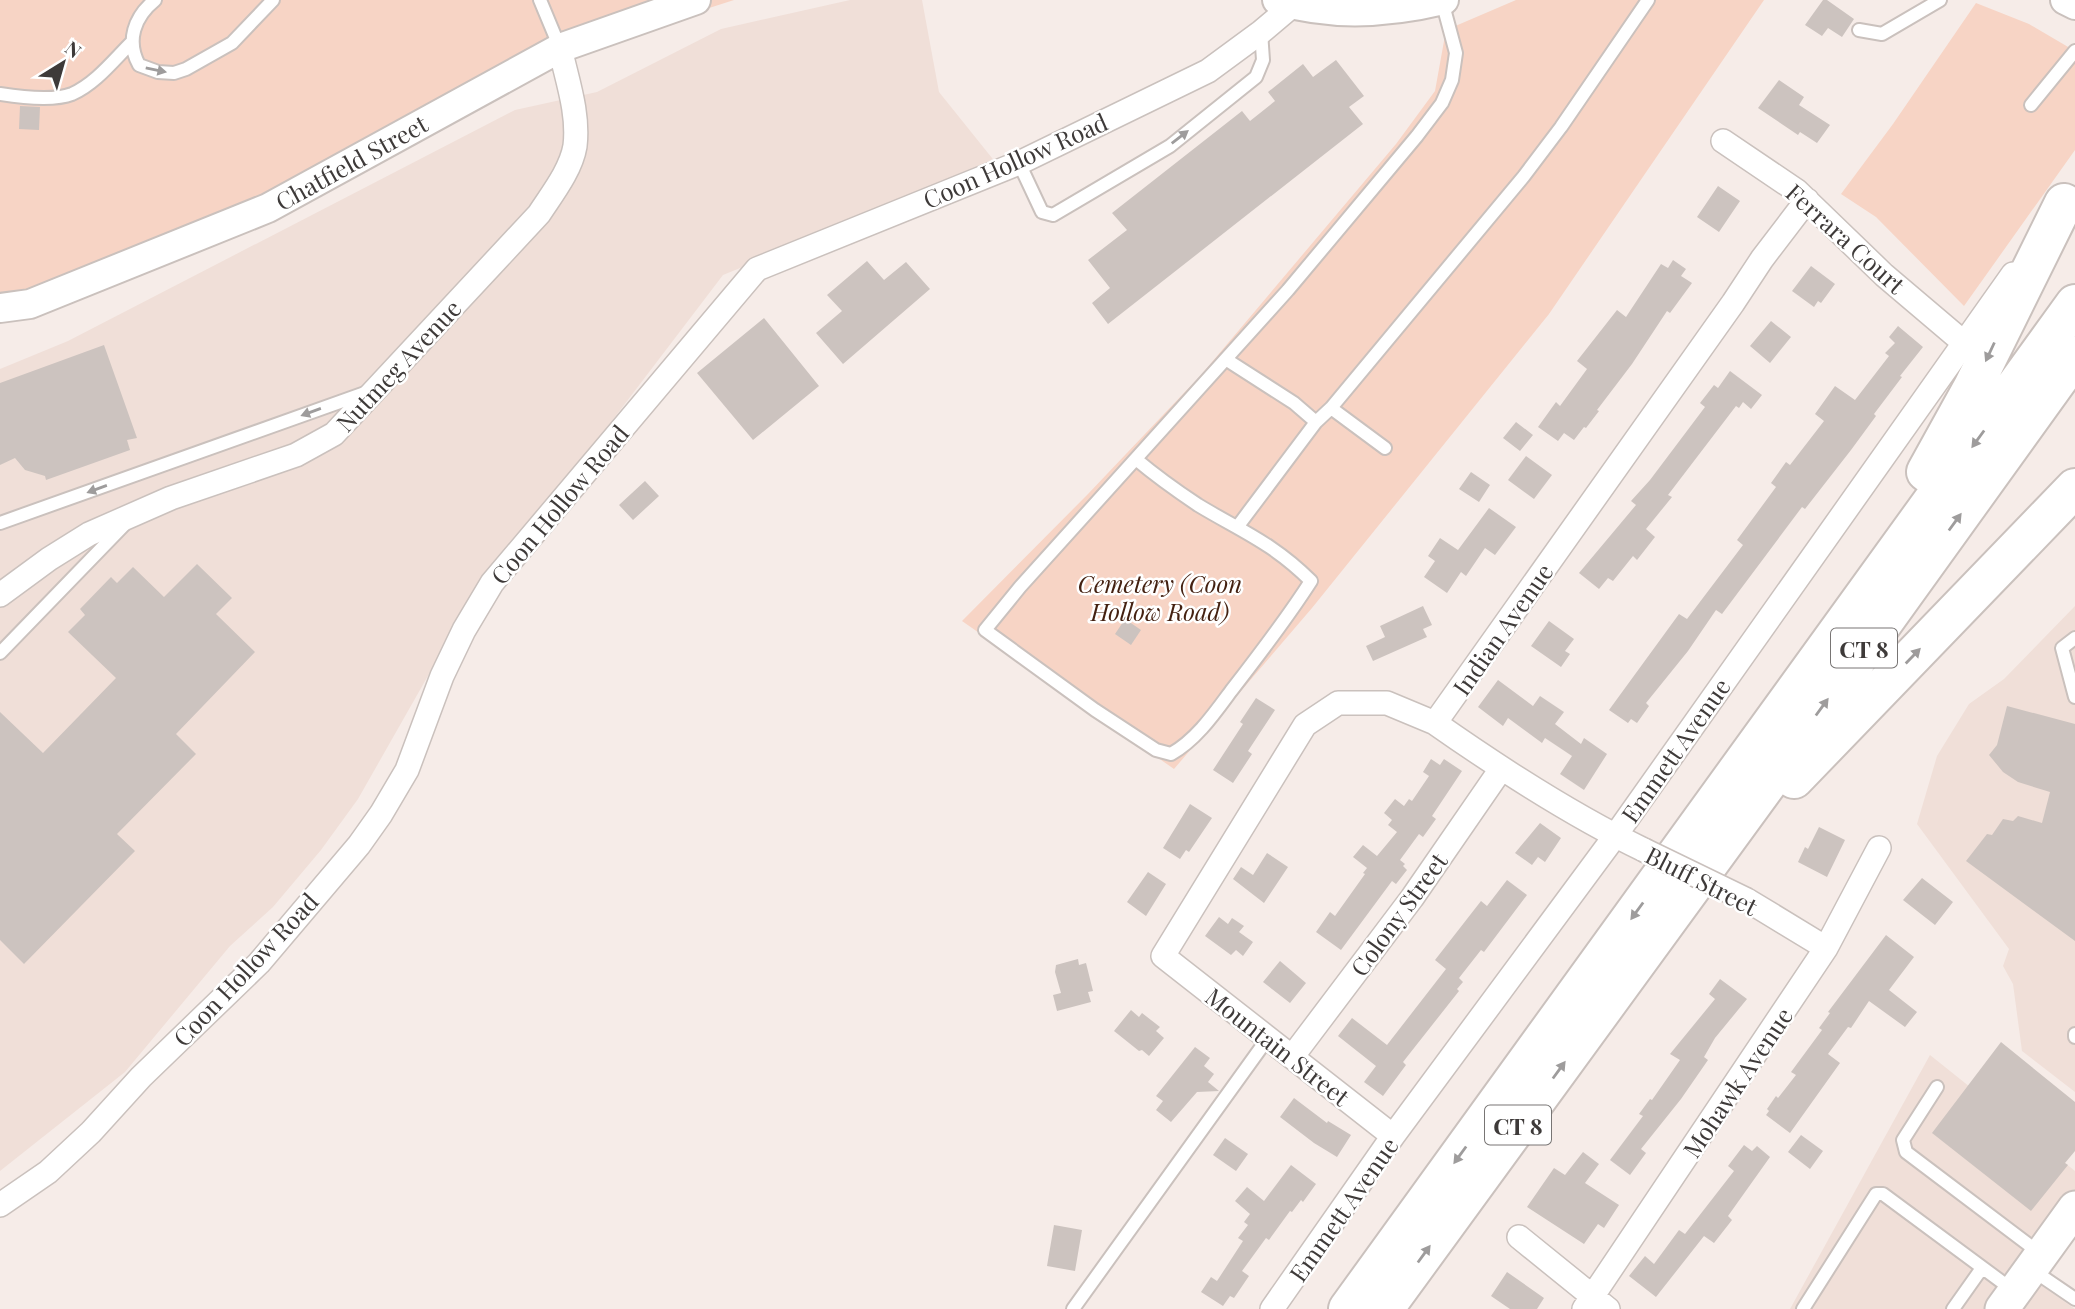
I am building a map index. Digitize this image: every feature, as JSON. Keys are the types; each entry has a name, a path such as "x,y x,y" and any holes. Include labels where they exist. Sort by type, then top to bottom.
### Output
{"highway":[{"path":"1721,796 1803,648 1903,510 1951,430 2069,196"},
{"name":"CT 8","path":"1348,1309 2075,304"},
{"name":"CT 8","path":"1384,1309 2075,356"},
{"path":"1653,941 1734,854 1795,778 2075,488"}],"main road":[{"path":"2022,1281 2075,1208"}],"street":[{"name":"Chatfield Street","path":"0,308 30,304 268,208 560,48 696,0"},
{"path":"1285,3 1344,11 1379,10 1443,0"},
{"path":"2065,0 2075,5"},
{"name":"Coon Hollow Road","path":"0,1205 48,1172 91,1132 141,1077 259,962 359,845 407,770 442,676 464,630 492,583 757,269 1019,163 1208,71 1261,32 1285,3"},
{"name":"Nutmeg Avenue","path":"0,595 89,534 171,498 296,455 334,434 539,214 559,184 575,148 576,116 560,48"},
{"name":"Ferrara Court","path":"1723,141 1780,178 1807,200 1884,275 1964,342"},
{"name":"Emmett Avenue","path":"1272,1309 1393,1136 1615,836 2069,196"},
{"name":"Indian Avenue","path":"1435,723 1769,249 1807,200"},
{"name":"Mountain Street","path":"1393,1136 1163,956 1305,725 1338,703 1387,703 1435,723"},
{"name":"Bluff Street","path":"1435,723 1501,769 1615,836 1747,900 1826,948"},
{"name":"Colony Street","path":"1292,1056 1412,898 1501,769"},
{"name":"Mohawk Avenue","path":"1595,1305 1826,948 1879,848"},
{"path":"1519,1237 1595,1305"}],"lane":[{"path":"0,94 27,97 70,95 89,83 131,43 136,22 155,0"},
{"path":"131,43 139,65 158,72 174,73 215,55 232,43 273,0"},
{"path":"540,0 560,48"},
{"path":"1137,460 1201,506 1269,545 1311,581 1284,623 1208,721 1183,747 1171,754 1156,750 1095,710 985,630 1020,587 1227,360 1400,157 1442,103 1452,80 1456,53 1443,0"},
{"path":"1238,526 1315,422 1331,408 1524,176 1562,127 1648,0"},
{"path":"1859,30 1882,34 1940,0"},
{"path":"1019,163 1042,212 1053,215 1170,146 1256,77 1263,60 1261,32"},
{"path":"2031,105 2075,51"},
{"path":"1227,360 1294,403 1315,422"},
{"path":"0,523 376,389"},
{"path":"1331,408 1385,448"},
{"path":"0,653 134,514"},
{"path":"2075,638 2062,648 2075,697"},
{"path":"1073,1309 1268,1038"},
{"path":"1937,1087 1903,1140 1906,1152 2022,1281"},
{"path":"1803,1309 1876,1194 1883,1194 1982,1268 2075,1299"},
{"path":"1953,1309 1982,1268"}],"shaded area":[{"path":"850,0 922,0 939,92 996,163 723,275 458,623 358,799 321,850 273,907 230,946 125,1072 0,1171 0,369 68,341 515,110 597,92 721,29"},
{"path":"2075,606 2075,1092 2022,1051 2013,984 2003,966 2009,949 1917,824 1937,756 1969,704 2004,679"},
{"path":"1930,1055 2075,1171 2075,1208 2027,1275 2075,1309 1790,1309"}],"green space":[{"path":"0,0 734,0 591,46 518,88 412,139 25,294 0,295"},
{"name":"Cemetery (Coon Hollow Road)","path":"1516,0 1764,0 1549,314 1312,608 1174,769 962,621 1201,375 1396,144 1435,91 1446,30"},
{"path":"1976,3 2029,24 2075,51 2075,150 1964,306 1876,217 1841,194"}],"building":[{"path":"1823,0 1854,19 1842,37 1828,28 1822,36 1805,25"},
{"path":"1336,60 1364,96 1349,107 1363,124 1108,324 1092,303 1110,288 1088,260 1127,230 1112,213 1242,111 1250,121 1275,101 1268,92 1303,64 1313,77"},
{"path":"1779,80 1804,97 1799,105 1830,125 1817,143 1800,132 1798,135 1758,108"},
{"path":"20,106 40,107 39,130 19,129"},
{"path":"1718,186 1740,201 1719,232 1697,217"},
{"path":"1673,260 1686,269 1681,276 1692,283 1670,313 1667,311 1586,428 1584,427 1574,440 1564,433 1558,441 1538,427 1556,402 1560,406 1587,369 1577,361 1617,310 1626,317 1661,264 1668,268"},
{"path":"867,261 884,280 906,262 930,289 843,364 816,333 842,311 827,295"},
{"path":"1811,266 1835,284 1821,303 1818,301 1814,307 1792,291"},
{"path":"764,318 819,386 753,440 697,373"},
{"path":"1771,321 1791,337 1770,363 1750,346"},
{"path":"1898,326 1923,347 1900,376 1902,377 1851,450 1805,509 1802,507 1722,614 1716,610 1688,651 1646,703 1649,706 1637,723 1631,719 1628,723 1609,710 1679,614 1687,619 1743,545 1737,540 1776,487 1771,483 1786,462 1790,465 1824,421 1815,414 1835,386 1855,400 1889,356 1885,353 1895,343 1889,337"},
{"path":"104,345 137,438 127,440 130,450 46,480 45,476 25,470 15,458 0,465 0,383"},
{"path":"1730,371 1762,395 1751,409 1743,402 1739,408 1736,406 1668,495 1672,497 1646,529 1655,537 1637,560 1633,556 1613,581 1608,578 1599,589 1579,573 1636,505 1631,501 1705,407 1700,403 1714,385 1718,388"},
{"path":"1516,422 1533,435 1520,451 1503,438"},
{"path":"1526,456 1552,475 1534,499 1508,480"},
{"path":"1471,472 1490,485 1479,502 1459,489"},
{"path":"645,481 659,496 633,520 619,505"},
{"path":"1489,508 1516,527 1495,555 1485,548 1466,576 1461,572 1447,593 1424,577 1435,561 1428,556 1440,538 1458,550"},
{"path":"197,564 232,598 216,614 255,652 176,734 196,754 117,834 135,851 24,964 0,940 0,712 43,753 116,678 68,632 85,615 80,609 111,577 117,583 133,567 164,597"},
{"path":"1423,606 1432,625 1423,629 1427,637 1373,661 1366,646 1385,637 1380,626"},
{"path":"1125,619 1141,630 1131,645 1115,634"},
{"path":"1549,621 1574,639 1565,651 1570,654 1561,667 1531,646"},
{"path":"1498,680 1533,706 1540,696 1564,712 1555,724 1581,744 1584,738 1607,754 1584,790 1560,774 1572,756 1545,738 1542,743 1508,718 1503,726 1478,707"},
{"path":"1256,698 1275,710 1248,751 1252,754 1233,783 1213,770 1243,724 1240,722"},
{"path":"2007,706 2075,724 2075,941 1966,861 1987,834 1992,835 2003,819 2013,821 2018,816 2042,823 2050,792 2018,782 2003,772 1989,755 1997,745"},
{"path":"1431,759 1440,765 1444,759 1462,771 1432,816 1436,819 1423,837 1419,834 1400,860 1407,870 1396,884 1392,881 1341,950 1316,932 1330,912 1335,916 1365,874 1363,873 1367,868 1353,857 1363,845 1377,856 1397,832 1388,825 1392,820 1384,813 1395,799 1404,806 1409,799 1412,801 1429,776 1423,772"},
{"path":"1190,804 1212,818 1189,852 1186,850 1180,859 1163,848"},
{"path":"1540,823 1561,838 1545,862 1538,857 1532,865 1515,853"},
{"path":"1819,827 1845,840 1827,877 1798,862"},
{"path":"1267,853 1288,867 1264,903 1233,879 1241,867 1253,875"},
{"path":"1148,872 1166,884 1146,916 1127,902"},
{"path":"1922,878 1953,902 1935,925 1903,900"},
{"path":"1507,880 1527,895 1484,952 1481,950 1459,978 1463,982 1457,989 1459,991 1403,1062 1406,1065 1383,1096 1364,1082 1376,1066 1338,1036 1352,1018 1387,1045 1446,969 1435,960 1481,901 1487,906"},
{"path":"1219,917 1228,924 1232,918 1244,926 1239,932 1253,942 1243,956 1236,950 1231,955 1205,936"},
{"path":"1886,935 1914,957 1889,990 1917,1012 1905,1027 1869,1001 1851,1028 1848,1027 1828,1054 1840,1063 1790,1133 1766,1115 1769,1111 1767,1109 1796,1075 1791,1072 1822,1030 1819,1028 1830,1013 1828,1012"},
{"path":"1078,959 1079,965 1086,963 1093,991 1088,992 1091,1002 1057,1011 1053,995 1061,993 1055,972 1056,965"},
{"path":"1280,961 1306,983 1290,1003 1263,982"},
{"path":"1720,979 1747,999 1715,1038 1704,1057 1708,1060 1681,1099 1641,1149 1646,1153 1630,1175 1610,1160 1643,1116 1639,1114 1680,1060 1670,1054 1715,999 1709,994"},
{"path":"1131,1010 1139,1017 1142,1013 1160,1027 1156,1031 1164,1038 1149,1056 1114,1031"},
{"path":"2001,1042 2075,1102 2075,1151 2065,1163 2068,1165 2031,1211 1932,1133"},
{"path":"1195,1047 1210,1058 1204,1066 1214,1074 1208,1082 1219,1091 1197,1092 1171,1122 1156,1110 1163,1101 1156,1096"},
{"path":"1294,1098 1327,1123 1328,1121 1351,1135 1337,1157 1280,1117"},
{"path":"1801,1135 1823,1151 1810,1169 1788,1152"},
{"path":"1225,1138 1248,1154 1236,1171 1213,1155"},
{"path":"1744,1145 1752,1151 1757,1146 1770,1157 1728,1216 1732,1220 1714,1243 1704,1236 1656,1297 1629,1276 1645,1256 1654,1264 1679,1230 1685,1234 1734,1171 1728,1166"},
{"path":"1583,1152 1599,1164 1585,1183 1619,1205 1604,1228 1598,1224 1584,1244 1527,1207 1554,1168 1565,1175"},
{"path":"1291,1165 1316,1184 1303,1202 1301,1200 1292,1212 1290,1211 1269,1240 1266,1238 1242,1271 1249,1276 1234,1298 1230,1296 1223,1306 1201,1292 1211,1277 1217,1281 1243,1241 1238,1238 1248,1225 1244,1222 1250,1214 1235,1201 1247,1187 1264,1201"},
{"path":"1054,1225 1082,1230 1075,1271 1047,1266"},
{"path":"1507,1272 1544,1298 1537,1309 1510,1309 1491,1296"}]}
